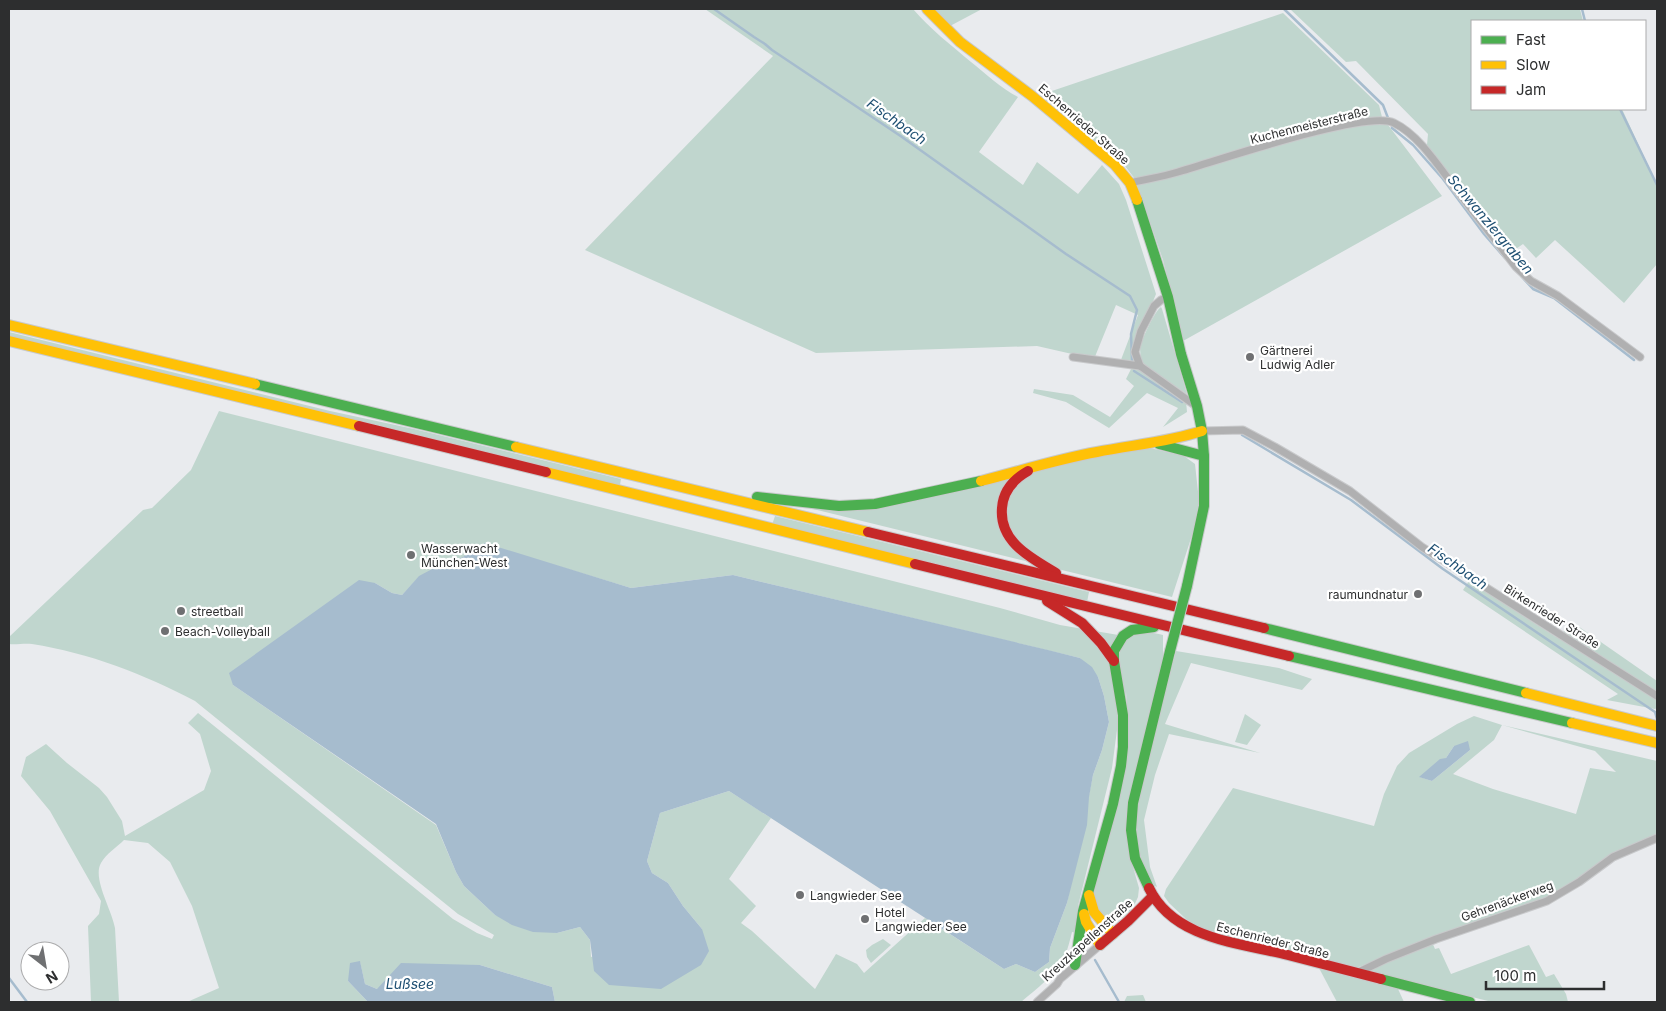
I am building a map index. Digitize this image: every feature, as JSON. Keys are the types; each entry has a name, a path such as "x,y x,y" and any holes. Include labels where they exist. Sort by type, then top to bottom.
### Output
{"main road":[{"name":"Eschenrieder Straße","path":"927,9 960,42 1032,96 1093,146 1115,165 1130,183 1168,297 1181,354 1197,406 1204,456 1204,506 1133,803 1131,830 1135,858 1153,896 1172,915 1204,935 1470,1002"},
{"path":"9,325 1067,580 1655,726"},
{"path":"9,342 457,450 1167,627 1657,743"},
{"path":"690,489 709,487 766,499 839,506 876,504 936,492 1093,453 1184,437 1202,431"},
{"path":"1154,443 1204,456"},
{"path":"1034,467 1013,481 1004,494 1000,511 1002,526 1010,540 1019,549 1067,580"},
{"path":"1036,594 1082,622 1114,661"},
{"path":"1075,965 1084,911 1114,804 1121,766 1123,715 1114,651 1123,636 1132,630 1167,627"},
{"path":"1089,893 1090,906 1094,914 1113,934"},
{"name":"Kreuzkapellenstraße","path":"1100,944 1153,896"},
{"path":"1084,911 1086,922 1100,944"}],"street":[{"name":"Kuchenmeisterstraße","path":"1130,183 1176,173 1293,138 1362,122 1378,120 1393,122 1405,129 1426,150 1516,267 1531,281 1558,296 1640,357"},
{"path":"1140,366 1135,352 1141,331 1154,306 1168,297"},
{"path":"1073,357 1140,366 1197,406"},
{"name":"Birkenrieder Straße","path":"1202,431 1244,430 1275,447 1350,491 1422,547 1657,696"},
{"name":"Gehrenäckerweg","path":"1359,974 1361,971 1386,959 1436,938 1547,901 1579,882 1613,857 1657,838"},
{"name":"Kreuzkapellenstraße","path":"1037,1002 1100,944"}],"green space":[{"path":"705,9 913,9 948,43 994,81 1018,97 979,152 1023,185 1037,162 1078,194 1102,165 1119,184 1126,200 1156,294 1134,352 1139,369 1186,401 1187,412 1163,427 1178,408 1147,393 1109,428 1066,402 1033,393 1034,389 1073,395 1110,417 1134,386 1126,379 1131,369 1119,365 1138,315 1116,305 1094,359 1037,346 816,353 585,250 773,56"},
{"path":"934,9 982,9 950,26"},
{"path":"1290,9 1580,9 1583,20 1471,20 1471,110 1622,110 1657,185 1657,264 1624,303 1555,240 1536,258 1523,244 1510,253 1427,145 1428,134 1356,61 1346,62"},
{"path":"1283,13 1379,105 1382,117 1442,196 1183,341 1163,260 1135,179 1125,166 1040,95"},
{"path":"1161,307 1187,394 1142,364 1141,343 1152,320"},
{"path":"9,332 330,411 414,429 621,479 620,485 9,336"},
{"path":"219,411 1000,608 1060,625 1130,637 1146,633 1163,635 1163,666 1128,806 1126,833 1139,888 1138,897 1132,910 1122,918 1115,920 1104,918 1100,915 1092,895 1128,726 1126,692 1117,730 1112,768 1078,906 1077,933 1072,932 1065,956 1057,969 1021,1002 555,1002 552,987 480,965 377,989 365,984 360,962 348,981 368,1002 187,1002 219,988 192,906 170,862 148,843 124,840 106,857 99,869 101,885 115,928 119,1002 91,1002 88,926 99,914 101,901 50,811 21,776 26,757 46,744 99,788 107,797 122,821 125,836 204,790 211,771 200,734 188,723 198,713 453,919 477,933 492,939 494,935 458,914 195,701 136,673 95,659 32,644 9,644 9,637 143,510 152,508 191,470","holes":["485,544 631,588 733,575 1080,658 1098,677 1109,722 1093,775 1067,903 1050,948 1049,962 1035,972 1016,964 1004,969 925,918 864,973 857,964 836,954 815,989 741,923 756,906 729,879 771,818 729,791 660,813 647,861 652,873 668,883 683,906 702,929 591,957 590,940 580,927 557,933 495,915 464,886 436,825 233,685 375,583 392,593 402,595 416,580 436,567 458,560"]},
{"path":"1150,448 1184,456 1195,464 1199,501 1195,526 1172,597 809,508 865,508 1127,449"},
{"path":"775,516 1089,592 1087,602 772,525"},
{"path":"1469,581 1556,637 1575,624 1657,681 1657,708 1607,700 1618,694 1463,590"},
{"path":"1176,651 1279,668 1312,679 1302,690 1191,663 1165,724 1260,753 1169,734 1155,775 1144,820 1150,867 1157,887 1151,884 1137,851 1134,827 1136,804"},
{"path":"1245,714 1261,725 1247,745 1235,742"},
{"path":"1474,716 1502,725 1657,761 1657,836 1546,898 1356,968 1284,949 1218,935 1199,928 1186,919 1164,896 1166,889 1233,788 1374,826 1384,794 1397,766 1409,753","holes":["1502,725 1595,751 1616,772 1590,768 1576,814 1493,789 1453,774 1494,740","1454,746 1470,750 1432,781 1420,777 1446,758"]},
{"path":"883,939 891,945 871,963 867,957 866,950"},
{"path":"1432,942 1435,949 1439,948 1451,974 1529,945 1546,977 1554,974 1566,994 1568,1002 1492,1002 1368,971"},
{"path":"1319,968 1398,989 1404,1002 1337,1002"},
{"path":"1143,995 1146,1002 1124,1002 1127,996"}],"water":[{"name":"Langwieder See","path":"485,543 631,588 733,575 1080,658 1092,667 1098,677 1109,722 1093,775 1087,825 1067,903 1050,948 1049,962 1035,972 1016,964 1004,969 729,791 660,813 647,861 652,873 668,883 683,906 702,929 709,951 701,965 661,989 609,985 594,971 590,940 580,927 557,933 533,932 512,925 495,915 464,886 456,872 436,824 233,685 229,673 359,580 375,583 392,593 402,595 419,576 436,567 458,560"},
{"path":"1468,741 1470,750 1432,781 1419,777 1440,759 1446,758 1454,746"},
{"name":"Lußsee","path":"360,961 365,984 377,989 401,963 480,965 552,987 555,1002 368,1002 348,981 350,963"}],"waterway":[{"name":"Fischbach","path":"714,9 902,137 1066,254 1130,296 1137,310 1131,334 1132,360"},
{"name":"Schwanzlergraben","path":"1284,9 1383,105 1388,118"},
{"path":"1582,9 1585,20"},
{"path":"1620,110 1657,185"},
{"name":"Schwanzlergraben","path":"1392,125 1392,128 1413,145 1443,179 1484,234 1505,258"},
{"name":"Schwanzlergraben","path":"1522,277 1533,289 1554,298 1634,360"},
{"path":"1134,371 1182,402"},
{"name":"Fischbach","path":"1242,435 1351,500 1443,569 1655,712 1657,719"},
{"path":"1095,960 1119,1002"},
{"path":"9,978 27,1002"}],"traffic: fast":[{"path":"1137,200 1168,297 1202,431 1204,506 1187,586"},
{"path":"255,384 516,447"},
{"path":"1159,444 1204,456"},
{"path":"757,497 839,506 875,504 981,481"},
{"path":"1170,651 1187,586"},
{"path":"1075,965 1083,911 1113,804 1121,766 1123,715 1114,651 1123,636 1132,630 1154,627"},
{"path":"1264,628 1526,693"},
{"path":"1149,888 1135,858 1131,830 1133,803 1170,651"},
{"path":"1289,656 1572,723"},
{"path":"1381,979 1470,1002"}],"traffic: slow":[{"path":"927,9 960,42 1032,96 1115,165 1130,183 1137,200"},
{"path":"9,325 255,384"},
{"path":"9,341 359,426"},
{"path":"981,481 1068,458 1163,441 1202,431"},
{"path":"516,447 868,532"},
{"path":"546,472 915,564"},
{"path":"1526,693 1657,726"},
{"path":"1572,723 1657,743"},
{"path":"1089,895 1094,912 1113,934"},
{"path":"1084,914 1086,922 1100,945"}],"traffic: jam":[{"path":"359,426 546,472"},
{"path":"1028,471 1018,478 1007,491 1003,502 1002,520 1011,540 1019,548 1056,573"},
{"path":"868,532 1264,628"},
{"path":"915,564 1289,656"},
{"path":"1047,601 1082,623 1101,643 1114,661"},
{"path":"1149,888 1160,905 1174,918 1210,936 1381,979"},
{"path":"1100,945 1153,896"}],"place":[{"name":"Gärtnerei Ludwig Adler","path":"1250,357"},
{"name":"Wasserwacht München-West","path":"411,555"},
{"name":"raumundnatur","path":"1418,594"},
{"name":"streetball","path":"181,611"},
{"name":"Beach-Volleyball","path":"165,631"},
{"name":"Langwieder See","path":"800,895"},
{"name":"Hotel Langwieder See","path":"865,919"}]}
